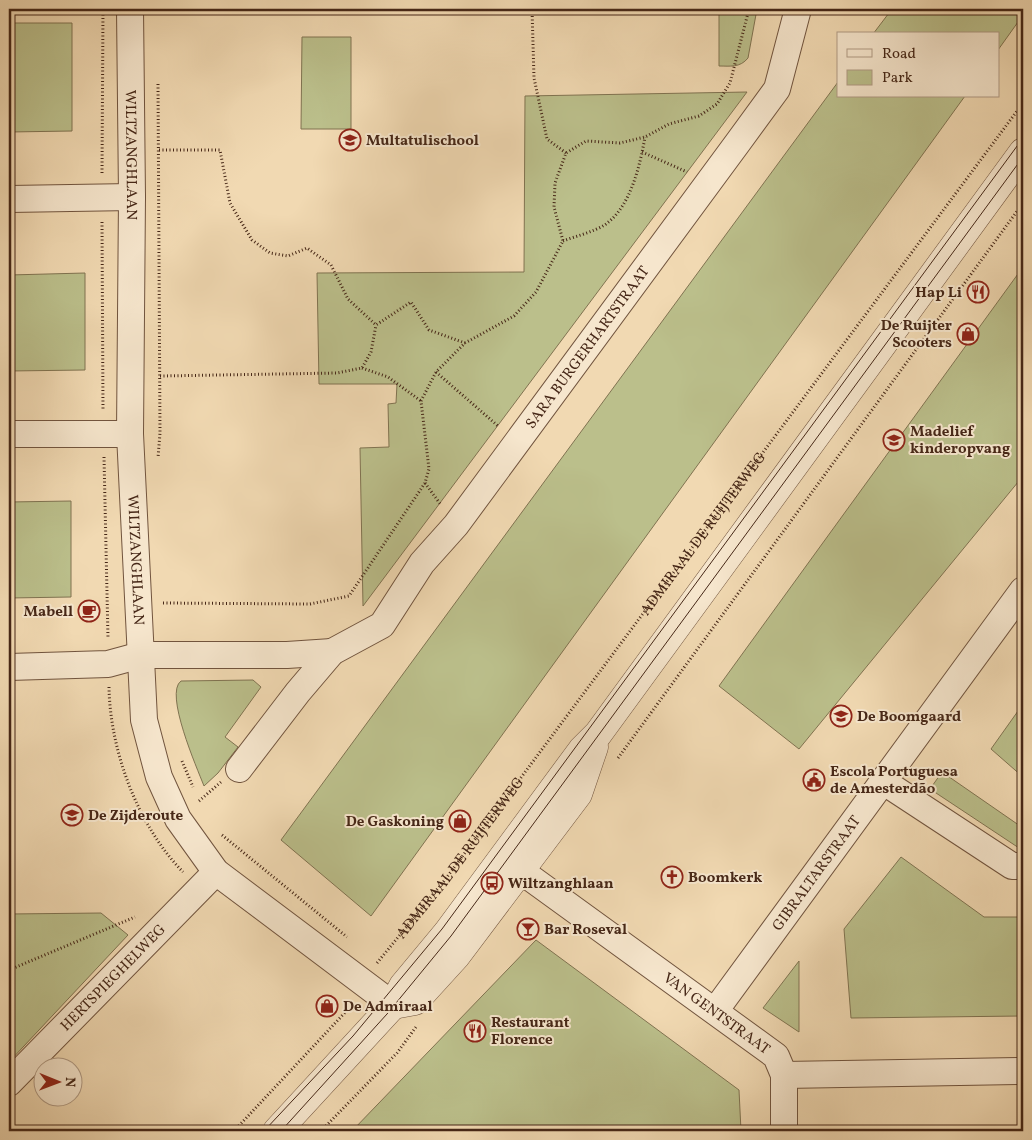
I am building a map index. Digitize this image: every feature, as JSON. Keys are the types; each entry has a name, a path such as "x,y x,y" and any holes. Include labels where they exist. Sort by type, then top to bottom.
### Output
{"street":[{"name":"WILTZANGHLAAN","path":"130,9 132,197 130,434 144,720 159,777 178,818 216,872 393,1005"},
{"name":"SARA BURGERHARTSTRAAT","path":"239,769 298,692 332,652 382,625 422,563 456,525 709,182 777,89 798,9"},
{"path":"277,1131 393,1005 403,986 447,933 582,750 598,734 1021,156"},
{"path":"9,199 132,197"},
{"path":"9,434 130,434"},
{"name":"GIBRALTARSTRAAT","path":"715,1011 1023,590"},
{"name":"SARA BURGERHARTSTRAAT","path":"9,667 108,664 141,656 287,655 332,652"},
{"path":"393,1005 415,1001 456,956 578,794 598,734"},
{"path":"884,782 1012,866 1023,866"},
{"name":"VAN GENTSTRAAT","path":"520,871 776,1056 784,1075"},
{"name":"HERTSPIEGHELWEG","path":"9,1083 216,872"},
{"path":"784,1131 784,1075 1023,1071"}],"path":[{"path":"532,9 534,78 548,139 566,153"},
{"path":"563,241 554,207 555,183 566,153 586,141 620,143 644,137 669,124 699,116 717,104 730,83 749,9"},
{"name":"WILTZANGHLAAN","path":"158,75 160,376 158,460"},
{"name":"ADMIRAAL DE RUIJTERWEG","path":"370,956 378,962 450,873 1023,103"},
{"path":"157,603 310,604 349,596 425,484 429,469 421,401 436,372 465,343 514,316 536,292 563,241 606,224 615,214 632,186 642,152 644,137"},
{"path":"159,150 220,150 230,203 252,240 270,253 288,256 307,248 331,265 348,299 376,325"},
{"path":"642,152 709,182"},
{"path":"615,762 844,452 1023,203"},
{"path":"362,368 371,352 376,325 411,302 430,330 465,343"},
{"path":"160,376 337,373 362,368 388,376 421,401"},
{"path":"436,372 517,443"},
{"path":"181,757 202,806"},
{"path":"215,830 348,938"},
{"path":"9,970 137,917 154,934"},
{"path":"234,1131 357,1000"},
{"path":"321,1131 397,1053 421,1020"}],"green space":[{"path":"719,9 757,9 748,58 738,65 719,66"},
{"path":"892,9 1023,9 1023,15 1000,47 1000,32 875,32"},
{"path":"9,23 72,23 72,131 9,132"},
{"path":"302,37 351,37 351,129 301,129"},
{"path":"837,83 837,98 964,98 371,916 281,840"},
{"path":"747,92 363,606 360,448 389,447 388,404 396,403 397,384 319,384 317,273 524,272 525,96"},
{"path":"1023,267 1023,476 799,749 719,686"},
{"path":"85,273 85,370 9,371 9,275"},
{"path":"71,501 71,597 9,598 9,502"},
{"path":"253,680 261,687 225,737 238,747 218,773 204,786 183,731 176,700 177,688 181,681"},
{"path":"1023,704 1023,777 991,749"},
{"path":"942,772 1023,828 1023,848 1019,848 930,789"},
{"path":"901,857 984,917 1023,917 1023,1016 851,1018 844,929"},
{"path":"101,913 128,935 9,1062 9,914"},
{"path":"536,940 739,1090 741,1131 352,1131"},
{"path":"799,961 799,1032 763,1008"},
{"path":"1023,1126 1023,1131 840,1131 840,1129"}],"tram line":[{"path":"264,1131 353,1036 442,929 1023,138"},
{"path":"281,1131 387,1014 451,936 1023,157"}],"place":[{"name":"Multatulischool","path":"350,140"},
{"name":"Hap Li","path":"978,292"},
{"name":"De Ruijter Scooters","path":"968,334"},
{"name":"Madelief kinderopvang","path":"894,440"},
{"name":"Mabell","path":"89,611"},
{"name":"De Boomgaard","path":"841,716"},
{"name":"Escola Portuguesa de Amesterdão","path":"814,780"},
{"name":"De Zijderoute","path":"72,815"},
{"name":"De Gaskoning","path":"460,821"},
{"name":"Boomkerk","path":"672,877"},
{"name":"Wiltzanghlaan","path":"492,883"},
{"name":"Bar Roseval","path":"528,929"},
{"name":"De Admiraal","path":"327,1006"},
{"name":"Restaurant Florence","path":"475,1031"}]}
